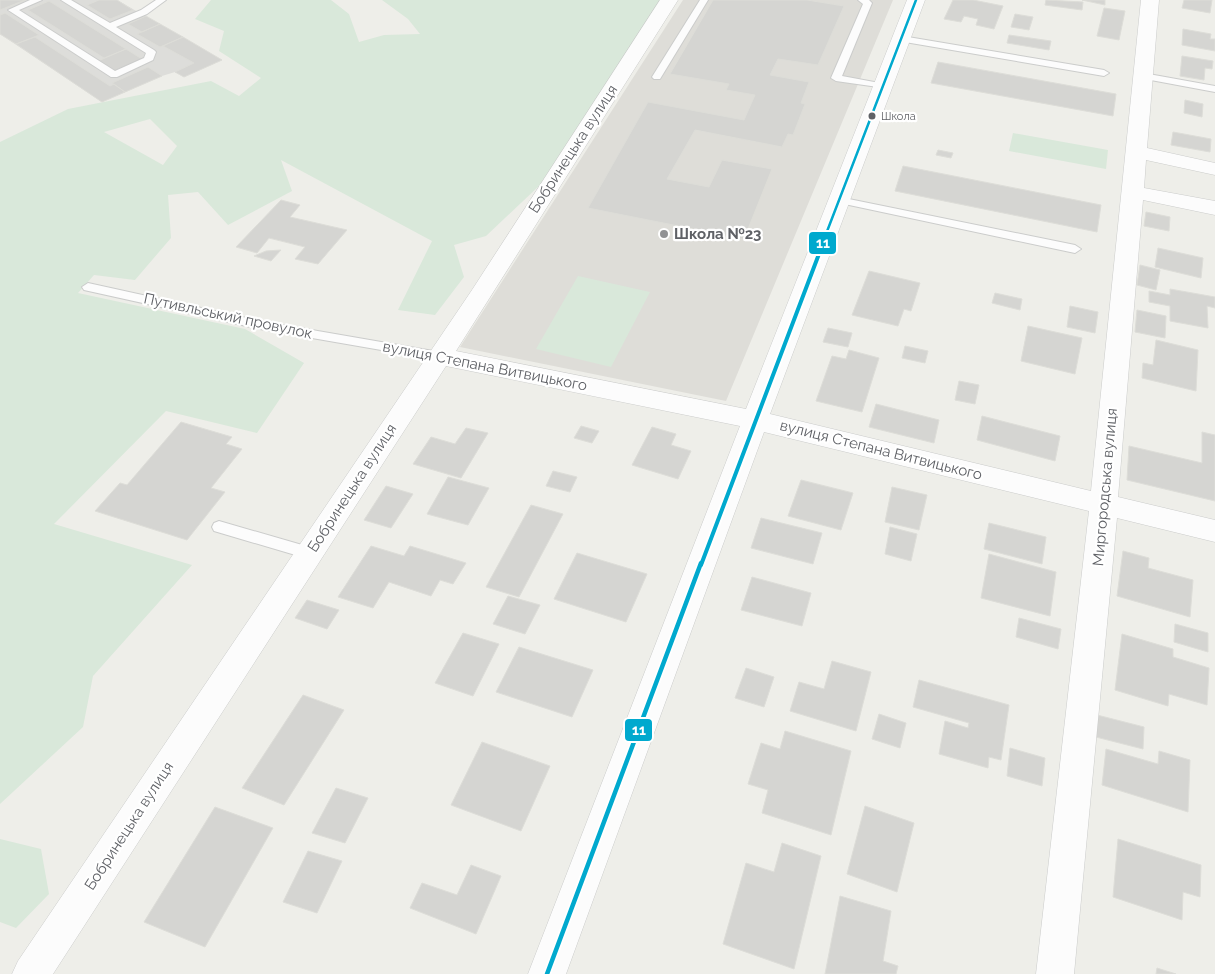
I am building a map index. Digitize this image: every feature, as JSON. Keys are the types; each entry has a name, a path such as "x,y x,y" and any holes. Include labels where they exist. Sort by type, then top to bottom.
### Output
{"street":[{"name":"Бобринецька вулиця","path":"31,974 439,356 669,0"},
{"path":"547,974 755,420 916,0"},
{"name":"Миргородська вулиця","path":"1055,974 1104,504 1150,0"},
{"path":"1136,152 1215,169"},
{"path":"1132,192 1215,208"},
{"name":"вулиця Степана Витвицького","path":"439,356 755,420 1215,531"}],"lane":[{"path":"38,0 12,10 114,75 148,60 151,52 65,0"},
{"path":"109,27 144,12 162,0"},
{"path":"657,77 704,0"},
{"path":"862,0 868,3 836,78 882,86"},
{"path":"902,39 1104,73"},
{"path":"1143,76 1215,89"},
{"path":"839,200 1075,249"},
{"name":"Путивльський провулок","path":"88,287 260,325 368,344"},
{"name":"вулиця Степана Витвицького","path":"368,344 439,356"},
{"path":"219,528 309,553"}],"shaded area":[{"path":"0,0 117,0 222,60 184,77 175,72 162,76 102,102 0,34"},
{"name":"Школа №23","path":"683,0 893,0 726,401 460,347"}],"green space":[{"path":"211,0 331,0 349,14 359,42 384,35 420,34 408,19 382,0 662,0 540,185 486,236 454,245 464,277 435,315 398,310 432,241 281,160 292,191 228,225 198,192 168,195 171,238 135,280 94,275 78,293 245,329 304,363 257,433 166,411 54,524 192,565 93,676 83,727 0,804 0,142 68,109 211,81 239,96 261,78 219,51 224,31 195,19","holes":["150,119 177,146 163,165 104,132"]},
{"path":"1013,133 1108,150 1106,169 1009,151"},
{"path":"578,276 650,292 611,367 536,349"},
{"path":"0,839 41,849 49,894 16,928 0,922"}],"building":[{"path":"0,0 25,0 0,10"},
{"path":"99,0 117,0 133,10 110,19 87,5"},
{"path":"713,0 807,0 844,6 818,65 778,59 770,75 809,82 801,103 805,104 793,135 788,134 782,147 695,130 667,179 709,187 722,160 772,169 744,239 588,208 648,102 744,120 755,95 726,90 729,84 670,74"},
{"path":"953,0 973,0 1003,6 994,29 976,25 978,19 964,16 961,22 944,19"},
{"path":"1046,0 1083,2 1082,10 1045,5"},
{"path":"1082,0 1105,0 1105,5"},
{"path":"1184,0 1212,0 1210,13 1182,8"},
{"path":"49,1 126,49 104,58 28,10"},
{"path":"1104,8 1125,11 1119,40 1097,36"},
{"path":"5,13 39,35 16,44 0,34 0,15"},
{"path":"1015,14 1033,17 1029,30 1011,27"},
{"path":"146,16 160,24 142,32 128,24"},
{"path":"160,24 183,37 160,47 137,34"},
{"path":"1183,29 1211,34 1210,39 1215,39 1215,51 1182,45"},
{"path":"1009,35 1051,41 1049,50 1007,43"},
{"path":"35,37 110,86 114,84 125,92 102,102 16,44"},
{"path":"183,37 222,60 184,77 175,72 194,63 163,46"},
{"path":"126,49 142,59 114,71 98,61"},
{"path":"1182,56 1213,61 1212,69 1205,68 1204,80 1180,76"},
{"path":"938,62 1116,94 1113,116 931,83"},
{"path":"148,67 162,76 125,92 112,83"},
{"path":"1185,100 1203,104 1202,117 1184,113"},
{"path":"1173,132 1211,139 1210,152 1171,145"},
{"path":"938,150 953,153 951,158 936,155"},
{"path":"903,166 1101,205 1097,232 895,191"},
{"path":"281,200 300,205 290,217 347,230 318,264 295,259 305,247 269,238 257,253 236,247"},
{"path":"1146,212 1170,217 1169,231 1144,226"},
{"path":"1158,248 1203,258 1201,278 1155,267"},
{"path":"281,250 271,261 254,256 266,251"},
{"path":"1140,265 1160,270 1156,290 1137,285"},
{"path":"869,271 920,283 911,311 904,309 898,326 852,315"},
{"path":"1170,289 1215,297 1215,308 1207,306 1208,328 1170,321 1170,306 1149,302 1149,291 1170,295"},
{"path":"995,293 1022,299 1020,310 992,303"},
{"path":"1070,306 1098,312 1095,333 1067,327"},
{"path":"1137,310 1166,316 1165,338 1135,332"},
{"path":"1028,326 1082,338 1075,374 1021,361"},
{"path":"828,328 852,333 848,347 823,342"},
{"path":"1156,340 1198,350 1196,391 1142,378 1143,363 1153,365"},
{"path":"905,346 928,351 925,363 902,358"},
{"path":"849,350 879,358 862,412 816,401 832,356 846,359"},
{"path":"959,381 979,385 975,404 955,400"},
{"path":"876,404 939,420 934,443 869,427"},
{"path":"982,416 1060,436 1055,461 977,440"},
{"path":"181,422 232,437 226,444 242,449 211,488 225,492 187,540 95,511 120,483 127,485"},
{"path":"581,426 599,431 592,443 574,438"},
{"path":"652,427 676,434 671,445 691,451 678,479 632,465"},
{"path":"466,428 488,433 461,478 413,464 431,437 455,444"},
{"path":"1202,432 1215,435 1215,501 1127,480 1129,446 1202,463"},
{"path":"553,471 577,477 570,492 546,486"},
{"path":"448,477 489,488 468,525 427,514"},
{"path":"801,480 853,493 841,530 788,516"},
{"path":"386,486 413,494 391,528 364,520"},
{"path":"892,487 927,495 919,530 885,522"},
{"path":"531,505 563,514 519,597 486,587"},
{"path":"761,518 822,533 813,564 751,548"},
{"path":"989,523 1046,537 1042,564 984,549"},
{"path":"890,527 917,534 911,561 885,554"},
{"path":"371,546 404,556 410,546 466,563 453,584 440,580 431,596 389,582 373,608 338,597"},
{"path":"1123,551 1149,558 1148,568 1193,580 1190,617 1117,596"},
{"path":"577,553 647,574 626,622 554,599"},
{"path":"989,554 1056,572 1050,616 981,598"},
{"path":"752,577 811,593 802,626 741,610"},
{"path":"508,596 540,605 525,634 493,624"},
{"path":"307,600 339,610 327,629 295,618"},
{"path":"1019,618 1061,629 1058,649 1016,637"},
{"path":"1175,624 1208,633 1208,652 1174,642"},
{"path":"463,633 499,644 473,696 435,683"},
{"path":"1122,634 1173,649 1173,657 1209,668 1207,705 1169,694 1168,706 1115,690"},
{"path":"519,647 593,670 572,717 496,692"},
{"path":"832,661 871,672 856,731 790,711 799,682 824,689"},
{"path":"746,668 774,677 764,707 735,698"},
{"path":"919,680 1009,705 1001,760 989,757 988,768 939,754 945,721 968,728 969,723 913,707"},
{"path":"303,695 344,710 284,805 242,788"},
{"path":"879,714 906,723 900,748 872,739"},
{"path":"1097,715 1144,727 1143,749 1096,737"},
{"path":"785,731 851,751 831,835 762,813 768,790 748,784 761,743 780,749"},
{"path":"482,742 550,766 521,831 451,805"},
{"path":"1010,748 1045,758 1042,786 1007,776"},
{"path":"1106,749 1158,764 1159,751 1190,760 1188,812 1102,785"},
{"path":"336,788 368,798 345,843 312,833"},
{"path":"865,806 914,823 897,892 847,874"},
{"path":"215,807 273,828 205,947 144,922"},
{"path":"1118,839 1201,865 1200,897 1183,892 1182,920 1113,897"},
{"path":"782,843 821,856 794,969 723,944 746,863 774,872"},
{"path":"308,851 342,861 317,913 283,902"},
{"path":"471,865 501,876 476,934 410,908 422,883 457,895"},
{"path":"840,896 891,911 883,961 898,966 896,974 825,974"},
{"path":"1157,968 1176,974 1156,974"}],"transit line":[{"name":"11","path":"547,974 755,420 916,0"}],"place":[{"name":"Школа","path":"872,116"},
{"name":"Школа №23","path":"664,234"}]}
